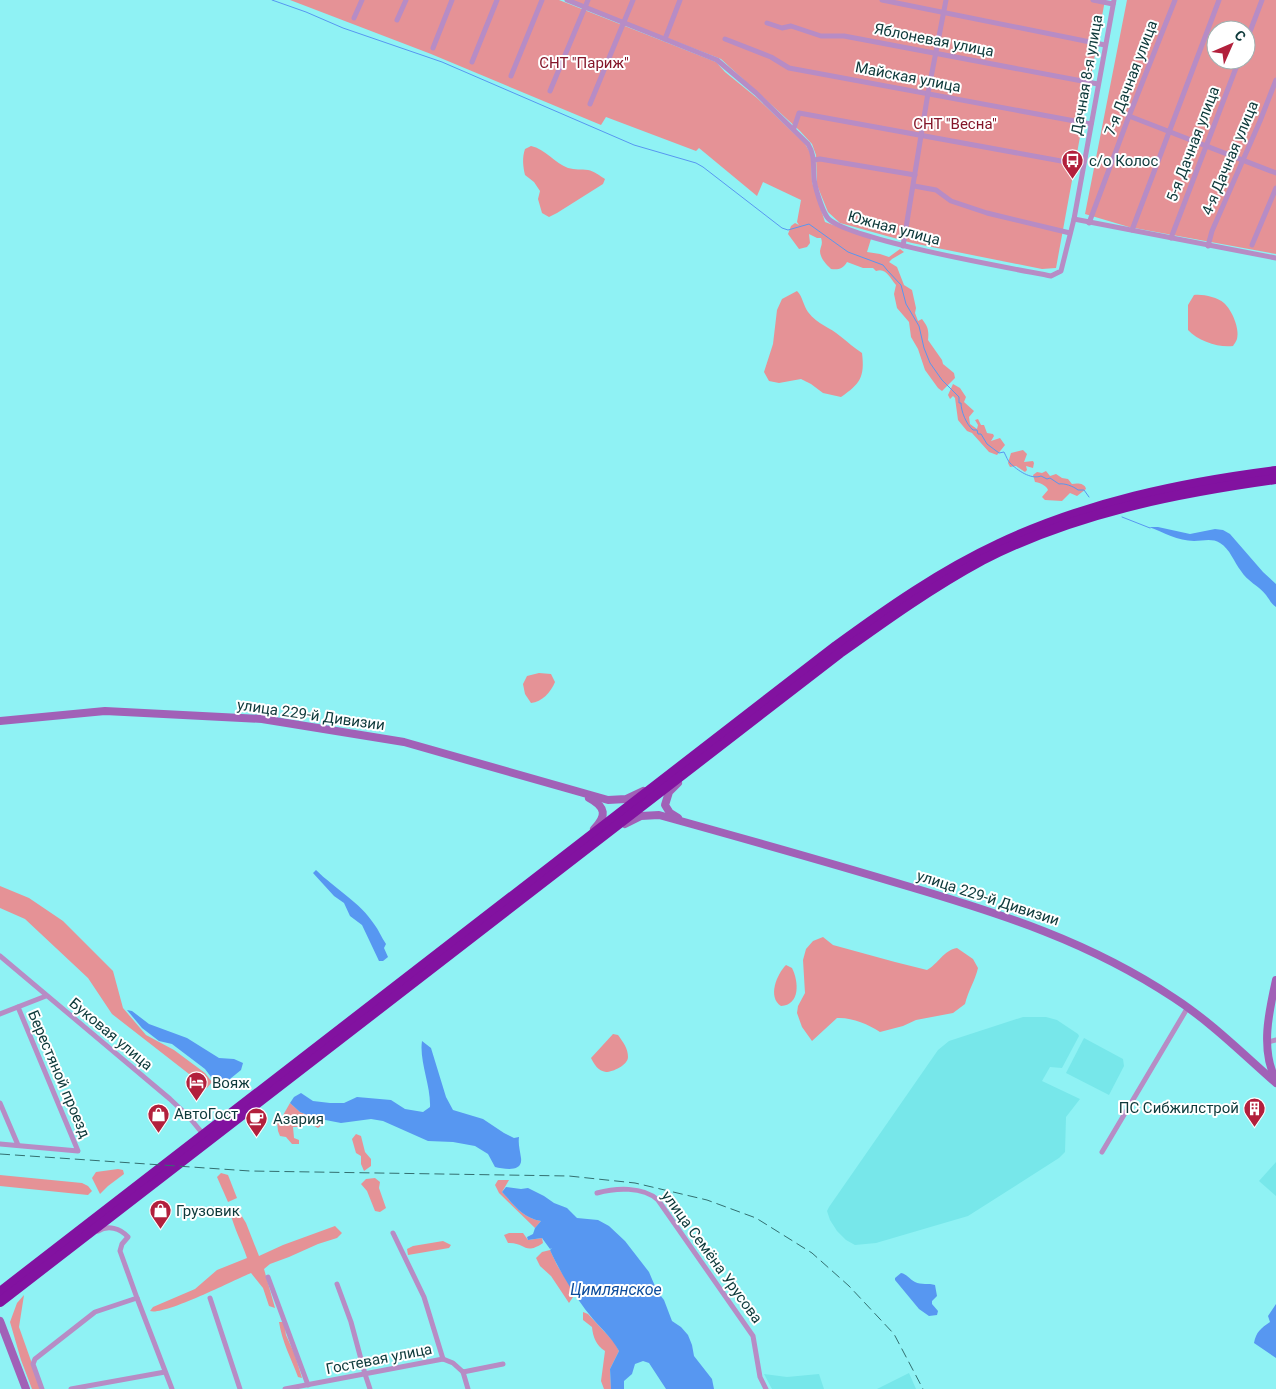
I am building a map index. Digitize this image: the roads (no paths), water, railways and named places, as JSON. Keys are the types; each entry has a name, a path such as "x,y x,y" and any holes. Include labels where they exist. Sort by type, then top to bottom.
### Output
{"highway":[{"path":"0,1292 709,744 884,611 938,576 999,544 1059,519 1125,499 1209,480 1276,471"},
{"path":"0,1302 802,682 923,595 984,560 1022,542 1071,523 1134,504 1202,490 1276,480"}],"street":[{"path":"354,18 362,0"},
{"path":"397,20 406,0"},
{"path":"433,48 452,0"},
{"path":"472,62 498,0"},
{"path":"511,76 542,0"},
{"name":"Южная улица","path":"567,0 717,60 794,128 808,144 814,160 814,179 826,216 834,224 903,246 1051,276 1061,271"},
{"path":"550,91 588,0"},
{"path":"590,104 633,0"},
{"path":"665,39 680,0"},
{"path":"882,0 1105,45"},
{"path":"903,246 928,93 946,0"},
{"path":"1092,0 1113,2"},
{"name":"7-я Дачная улица","path":"1089,222 1175,0"},
{"path":"1132,230 1219,0"},
{"path":"1254,20 1262,0"},
{"name":"Дачная 8-я улица","path":"1061,271 1074,219 1113,2"},
{"name":"Яблоневая улица","path":"767,23 782,28 791,26 822,36 844,36 1098,84"},
{"name":"Майская улица","path":"725,39 771,57 789,68 1091,124"},
{"name":"5-я Дачная улица","path":"1171,238 1235,70"},
{"name":"4-я Дачная улица","path":"1208,246 1212,231 1276,80"},
{"path":"794,128 799,113 1084,165"},
{"path":"1129,116 1276,173"},
{"path":"814,160 820,158 915,175"},
{"path":"914,186 936,190 952,201 987,213 1070,233"},
{"path":"1252,245 1276,188"},
{"path":"1074,219 1276,258"},
{"path":"691,824 674,815 666,808 666,799 673,787 763,717 802,682"},
{"name":"улица 229-й Дивизии","path":"0,721 105,711 262,719 404,742 614,801 631,797 646,789 687,757 709,744"},
{"path":"476,924 505,897 598,824 604,815 602,808 594,800 581,793"},
{"path":"541,884 572,864 621,826 638,817 654,814 691,824"},
{"name":"улица 229-й Дивизии","path":"691,824 993,912 1034,926 1092,950 1188,1007 1276,1081"},
{"name":"Буковая улица","path":"0,956 170,1099 203,1134"},
{"path":"1247,1057 1258,1062 1264,1060 1268,1054 1272,1041 1269,1011 1276,980"},
{"path":"0,1014 46,996"},
{"name":"Берестяной проезд","path":"18,1007 78,1151 18,1145"},
{"path":"1102,1152 1188,1007"},
{"path":"1268,1054 1276,1081"},
{"path":"1247,1057 1261,1066 1270,1066"},
{"path":"0,1103 18,1145 0,1144"},
{"name":"улица Семёна Урусова","path":"596,1193 611,1189 647,1192 658,1200 753,1336 760,1377 766,1389"},
{"path":"113,1228 112,1222 139,1195"},
{"path":"86,1236 106,1228 113,1228 123,1232 128,1237 122,1244 120,1251 172,1389"},
{"path":"393,1233 424,1297 443,1359"},
{"path":"268,1277 308,1384"},
{"path":"337,1284 352,1322 370,1389"},
{"path":"42,1389 33,1364 35,1359 96,1312 137,1298"},
{"path":"210,1298 240,1389"},
{"path":"0,1321 26,1389"},
{"name":"Гостевая улица","path":"285,1389 443,1359 453,1362 463,1372"},
{"path":"468,1389 463,1372 503,1364"},
{"path":"72,1389 166,1372"}],"water":[{"path":"1149,527 1158,527 1190,534 1215,529 1223,530 1230,534 1276,584 1276,607 1244,575 1229,552 1217,541 1182,540"},
{"path":"316,870 369,916 386,944 384,948 388,957 383,961 379,961 362,925 350,916 344,903 334,896 313,873"},
{"path":"127,1010 132,1011 149,1024 187,1038 219,1058 234,1059 243,1063 241,1070 225,1083 214,1081 205,1069 172,1044 159,1041 142,1028"},
{"path":"422,1041 431,1048 446,1097 453,1110 483,1119 514,1138 519,1137 521,1163 519,1166 512,1169 495,1167 488,1154 475,1146 453,1142 428,1141 383,1121 371,1119 341,1123 315,1118 300,1112 290,1103 294,1097 301,1093 313,1101 330,1103 344,1103 357,1097 391,1100 405,1109 423,1112 430,1107 430,1099 422,1057"},
{"name":"Цимлянское","path":"506,1187 528,1188 567,1208 577,1218 598,1220 609,1226 625,1241 649,1272 657,1291 664,1300 672,1321 688,1335 694,1356 712,1379 714,1389 666,1389 649,1363 643,1361 635,1364 632,1374 624,1381 624,1389 611,1389 610,1369 619,1351 573,1292 550,1250 552,1248 550,1249 542,1238 528,1240 527,1237 533,1234 541,1221 529,1217 515,1206 502,1192"},
{"path":"901,1273 917,1283 935,1285 937,1296 932,1301 932,1304 938,1311 937,1315 929,1316 919,1309 895,1280"},
{"path":"1276,1304 1276,1358 1254,1343 1259,1331 1270,1322 1268,1316"}],"waterway":[{"path":"272,0 343,28 442,62 634,145 696,163 782,228 788,230 809,224 848,252 883,265 901,285 906,304 919,326 930,363 942,380 959,397 964,417 970,427 973,430 977,430 978,434 981,434 987,444 999,453 1004,452 1009,462 1020,471 1033,477 1050,478 1059,484 1084,490 1089,497"},
{"path":"1122,517 1150,528"}],"railway":[{"path":"0,1154 250,1171 569,1176 635,1183 707,1200 756,1218 812,1253 849,1286 894,1334 923,1389"}],"place":[{"name":"с/о Колос","path":"1073,180"},
{"name":"Вояж","path":"196,1102"},
{"name":"ПС Сибжилстрой","path":"1255,1127"},
{"name":"АвтоГост","path":"158,1133"},
{"name":"Азария","path":"257,1138"},
{"name":"Грузовик","path":"160,1230"}],"park label":[{"name":"СНТ \"Париж\"","path":"584,63"},
{"name":"СНТ \"Весна\"","path":"955,124"}]}
